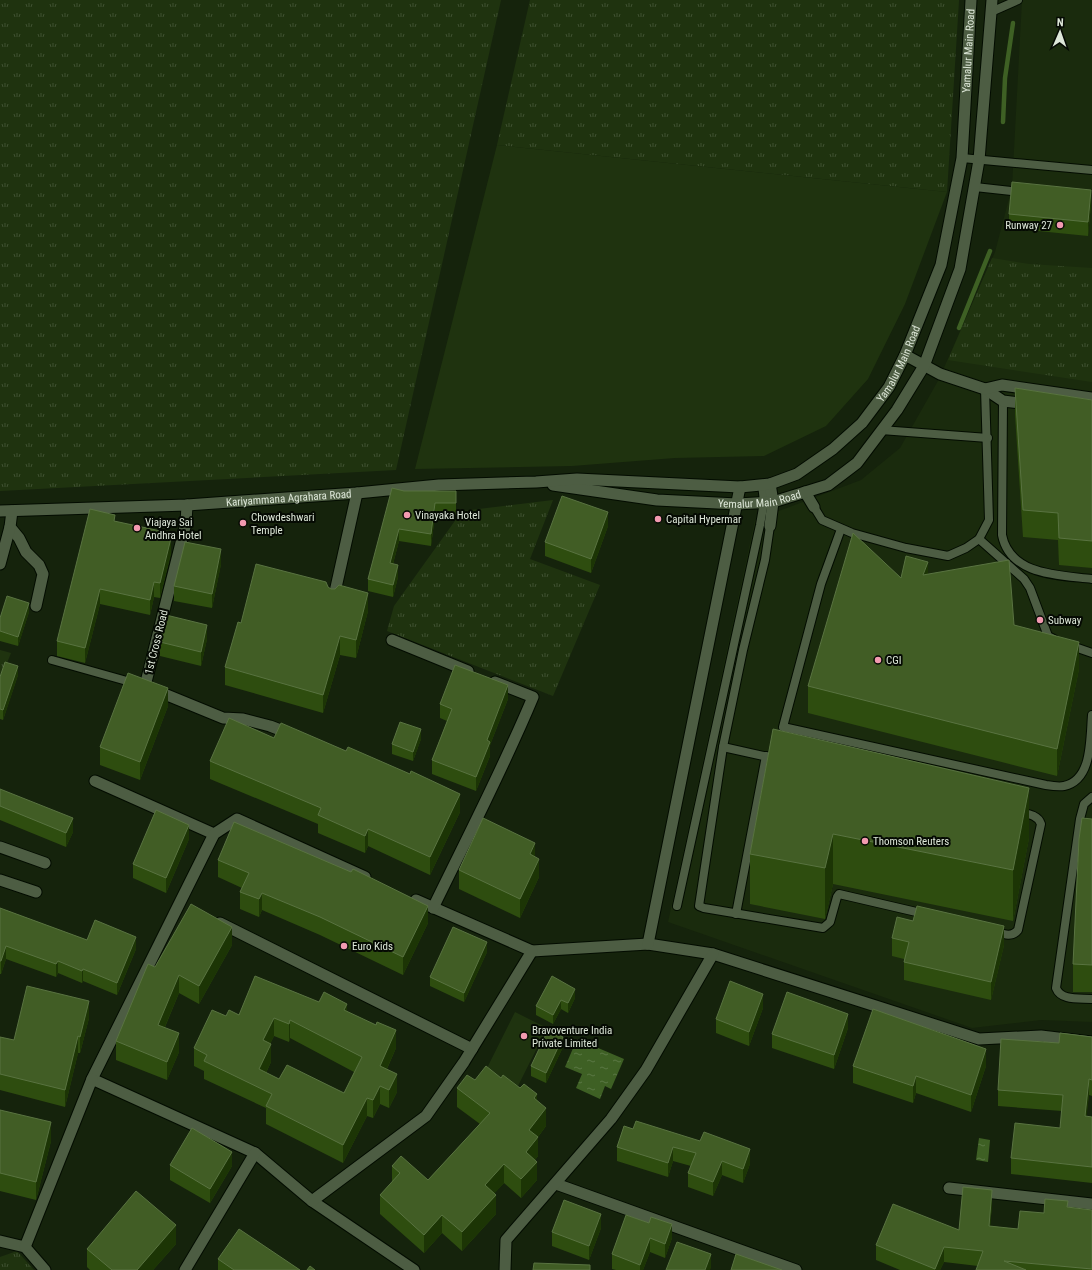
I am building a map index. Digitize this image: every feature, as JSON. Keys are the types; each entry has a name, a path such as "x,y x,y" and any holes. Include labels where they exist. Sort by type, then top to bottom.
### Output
{"street":[{"name":"Yamalur Main Road","path":"577,479 740,486 766,484 797,474 833,449 862,423 889,387 905,355 941,264 962,158 971,0"},
{"name":"Yamalur Main Road","path":"924,366 960,269 979,160 992,0"},
{"path":"905,355 940,374 986,389 1002,400 1040,406"},
{"name":"Yemalur Main Road","path":"536,482 657,500 737,504 769,502 805,492 828,485 857,463 897,410 924,366"},
{"path":"986,389 1002,385 1092,398"},
{"name":"Kariyammana Agrahara Road","path":"0,511 187,505 357,493 439,485 536,482 577,479"},
{"path":"766,484 769,502 770,526"},
{"path":"648,944 740,486"},
{"path":"805,492 814,507"},
{"path":"333,600 357,493"},
{"name":"1st Cross Road","path":"145,686 186,523 187,505"},
{"path":"0,564 10,527 12,511"},
{"path":"10,527 19,538 26,552 39,565 43,574 36,606"},
{"path":"392,640 533,697 508,757 481,808 434,908"},
{"path":"145,686 223,718 243,719 270,726 300,737"},
{"path":"94,781 214,834"},
{"path":"25,1248 92,1078 183,905 214,834 237,819 377,883"},
{"path":"0,847 45,863"},
{"path":"0,880 36,892"},
{"path":"405,896 532,951 648,944 713,954 979,1039 1041,1036 1092,1042"},
{"path":"208,917 472,1049"},
{"path":"312,1201 426,1116 472,1049 532,951"},
{"path":"505,1270 506,1240 611,1119 646,1070 713,954"},
{"path":"92,1078 255,1153 312,1201 414,1270"},
{"path":"185,1270 255,1153"},
{"path":"556,1184 796,1270"},
{"path":"948,1188 1092,1204"},
{"path":"0,1241 25,1248 45,1270"}],"lane":[{"path":"991,12 1018,0"},
{"path":"962,158 1092,170"},
{"path":"975,187 1030,193"},
{"path":"814,507 822,520 842,529 906,548 948,556 966,548 979,539 989,520 986,389"},
{"path":"1002,400 1002,535 1004,543 1011,554 1020,562 1040,573 1092,578"},
{"path":"881,430 988,438"},
{"path":"677,906 769,502"},
{"path":"770,526 765,560 743,650 723,746 699,906 736,914 823,928 830,922 837,897 840,894 933,916"},
{"path":"842,529 821,584 782,727 1046,785 1064,787 1083,777 1088,769 1092,715"},
{"path":"979,539 1024,579 1030,588 1048,636 1092,653"},
{"name":"1st Cross Road","path":"52,660 145,686"},
{"path":"723,746 789,761"},
{"path":"736,914 766,756"},
{"path":"1092,797 1084,804 1080,819 1056,988 1058,994 1063,997 1092,999"},
{"path":"987,930 1010,935 1015,934 1018,930 1041,824 1040,820 1036,817 1009,810"}],"shaded area":[{"path":"1022,0 1092,0 1092,1022 1041,1020 972,1028 668,922 755,520 861,480 900,448 939,379 995,252 1012,187"}],"green space":[{"path":"0,0 501,0 396,470 0,491"},
{"path":"530,0 959,0 947,192 497,145"},
{"path":"497,145 947,192 905,304 868,379 826,426 764,456 675,458 572,466 415,469"},
{"path":"992,258 1029,264 1092,268 1092,382 948,360"},
{"path":"553,500 530,559 600,585 553,696 387,631 394,606 462,511"},
{"path":"0,650 11,653 0,680"},
{"path":"515,1012 547,1028 518,1086 486,1070"},
{"path":"17,1251 34,1270 0,1270 0,1257"}],"water":[{"path":"577,1039 624,1059 611,1089 605,1086 600,1099 576,1088 582,1074 565,1067"},
{"path":"979,1138 990,1140 988,1162 976,1160"}],"building":[{"path":"1012,182 1091,190 1088,222 1009,214"},
{"path":"1015,388 1092,400 1092,541 1059,538 1058,513 1023,510"},
{"path":"392,488 404,491 456,491 456,503 435,503 431,534 399,529 390,563 398,565 393,585 368,579"},
{"path":"562,496 608,512 591,559 545,542"},
{"path":"90,509 115,515 114,521 170,533 169,538 171,538 160,583 154,582 150,600 100,589 85,648 57,641"},
{"path":"853,533 901,578 906,556 928,562 923,575 1009,560 1014,625 1079,642 1057,749 808,686"},
{"path":"185,542 221,549 212,594 174,586"},
{"path":"256,564 326,582 328,587 331,589 335,589 339,585 368,593 356,640 340,636 323,695 225,667 238,622 241,623"},
{"path":"7,596 29,603 18,637 0,631 0,618"},
{"path":"166,615 207,625 201,652 160,642"},
{"path":"5,662 18,666 3,710 0,709 0,677"},
{"path":"455,665 508,685 487,740 490,742 476,777 432,760 452,709 440,704"},
{"path":"128,673 168,688 140,762 100,747"},
{"path":"229,718 274,738 281,723 346,751 348,747 410,774 411,771 460,794 430,857 368,829 365,836 318,815 321,808 210,761"},
{"path":"400,722 421,729 413,752 392,744"},
{"path":"773,729 1029,788 1013,870 833,834 825,868 750,854"},
{"path":"0,789 73,818 66,833 0,806"},
{"path":"156,810 189,825 166,878 133,864"},
{"path":"483,818 535,843 530,854 539,859 520,899 459,870"},
{"path":"1082,818 1092,819 1092,965 1073,964 1079,839"},
{"path":"234,822 351,872 353,869 428,906 403,957 320,917 262,893 259,899 240,892 249,873 218,860"},
{"path":"191,904 232,927 199,986 179,975 158,1025 179,1033 167,1062 116,1041 148,964 155,967"},
{"path":"917,906 1004,926 991,982 904,962 909,942 892,938 897,917 913,921"},
{"path":"0,908 87,940 95,920 136,937 117,983 83,969 82,971 58,961 56,964 6,946 0,961"},
{"path":"453,927 487,942 464,993 430,977"},
{"path":"255,976 319,1002 324,992 347,1004 344,1010 376,1025 377,1022 396,1030 380,1066 397,1074 389,1090 380,1086 373,1100 367,1098 343,1145 266,1106 272,1094 204,1061 207,1055 194,1048 212,1010 226,1016 229,1010 239,1015","holes":["274,1018 289,1024 290,1020 362,1057 344,1093 287,1065 279,1079 259,1069 271,1044 263,1040"]},
{"path":"552,976 575,989 568,1003 561,1000 553,1015 536,1006"},
{"path":"730,981 763,994 749,1032 716,1019"},
{"path":"27,986 89,1001 80,1037 78,1036 65,1090 0,1074 0,1037 14,1040"},
{"path":"787,992 848,1014 834,1055 772,1034"},
{"path":"873,1009 986,1049 971,1095 916,1076 913,1086 853,1066"},
{"path":"548,1030 563,1037 546,1073 531,1066"},
{"path":"1060,1033 1092,1037 1092,1080 1089,1079 1085,1116 1092,1117 1092,1167 1011,1158 1015,1123 1060,1128 1063,1095 998,1090 1001,1039 1059,1043"},
{"path":"486,1066 501,1078 503,1075 520,1088 524,1084 537,1094 534,1098 546,1108 529,1130 538,1137 526,1152 537,1162 521,1179 504,1164 485,1185 496,1195 462,1232 442,1215 424,1235 380,1195 400,1173 392,1166 401,1156 428,1180 490,1113 457,1088 467,1075 475,1080"},
{"path":"0,1110 51,1122 36,1182 0,1173"},
{"path":"636,1121 700,1141 704,1132 750,1149 743,1169 722,1161 713,1182 688,1173 696,1153 673,1147 668,1163 617,1147 624,1126 633,1129"},
{"path":"192,1128 232,1152 210,1189 170,1165"},
{"path":"963,1187 992,1190 989,1226 1018,1229 1020,1211 1044,1213 1045,1199 1068,1201 1067,1207 1092,1210 1092,1269 1004,1261 1026,1270 976,1270 983,1251 944,1247 935,1269 876,1245 893,1204 959,1230"},
{"path":"136,1191 176,1225 137,1270 112,1270 87,1249"},
{"path":"564,1200 601,1214 589,1246 552,1232"},
{"path":"626,1215 649,1223 651,1217 672,1224 665,1244 650,1238 640,1265 612,1254"},
{"path":"239,1229 300,1270 234,1270 218,1259"},
{"path":"677,1242 711,1254 705,1270 666,1270"},
{"path":"736,1254 782,1270 731,1270"},
{"path":"534,1263 590,1265 590,1270 533,1270"},
{"path":"310,1266 315,1270 307,1270"}],"waterway":[{"path":"1003,122 1005,78 1013,23"},
{"path":"959,328 990,251"}],"place":[{"name":"Runway 27","path":"1060,225"},
{"name":"Vinayaka Hotel","path":"407,515"},
{"name":"Capital Hypermar","path":"658,519"},
{"name":"Chowdeshwari Temple","path":"243,523"},
{"name":"Viajaya Sai Andhra Hotel","path":"137,528"},
{"name":"Subway","path":"1040,620"},
{"name":"CGI","path":"878,660"},
{"name":"Thomson Reuters","path":"865,841"},
{"name":"Euro Kids","path":"344,946"},
{"name":"Bravoventure India Private Limited","path":"524,1036"}]}
